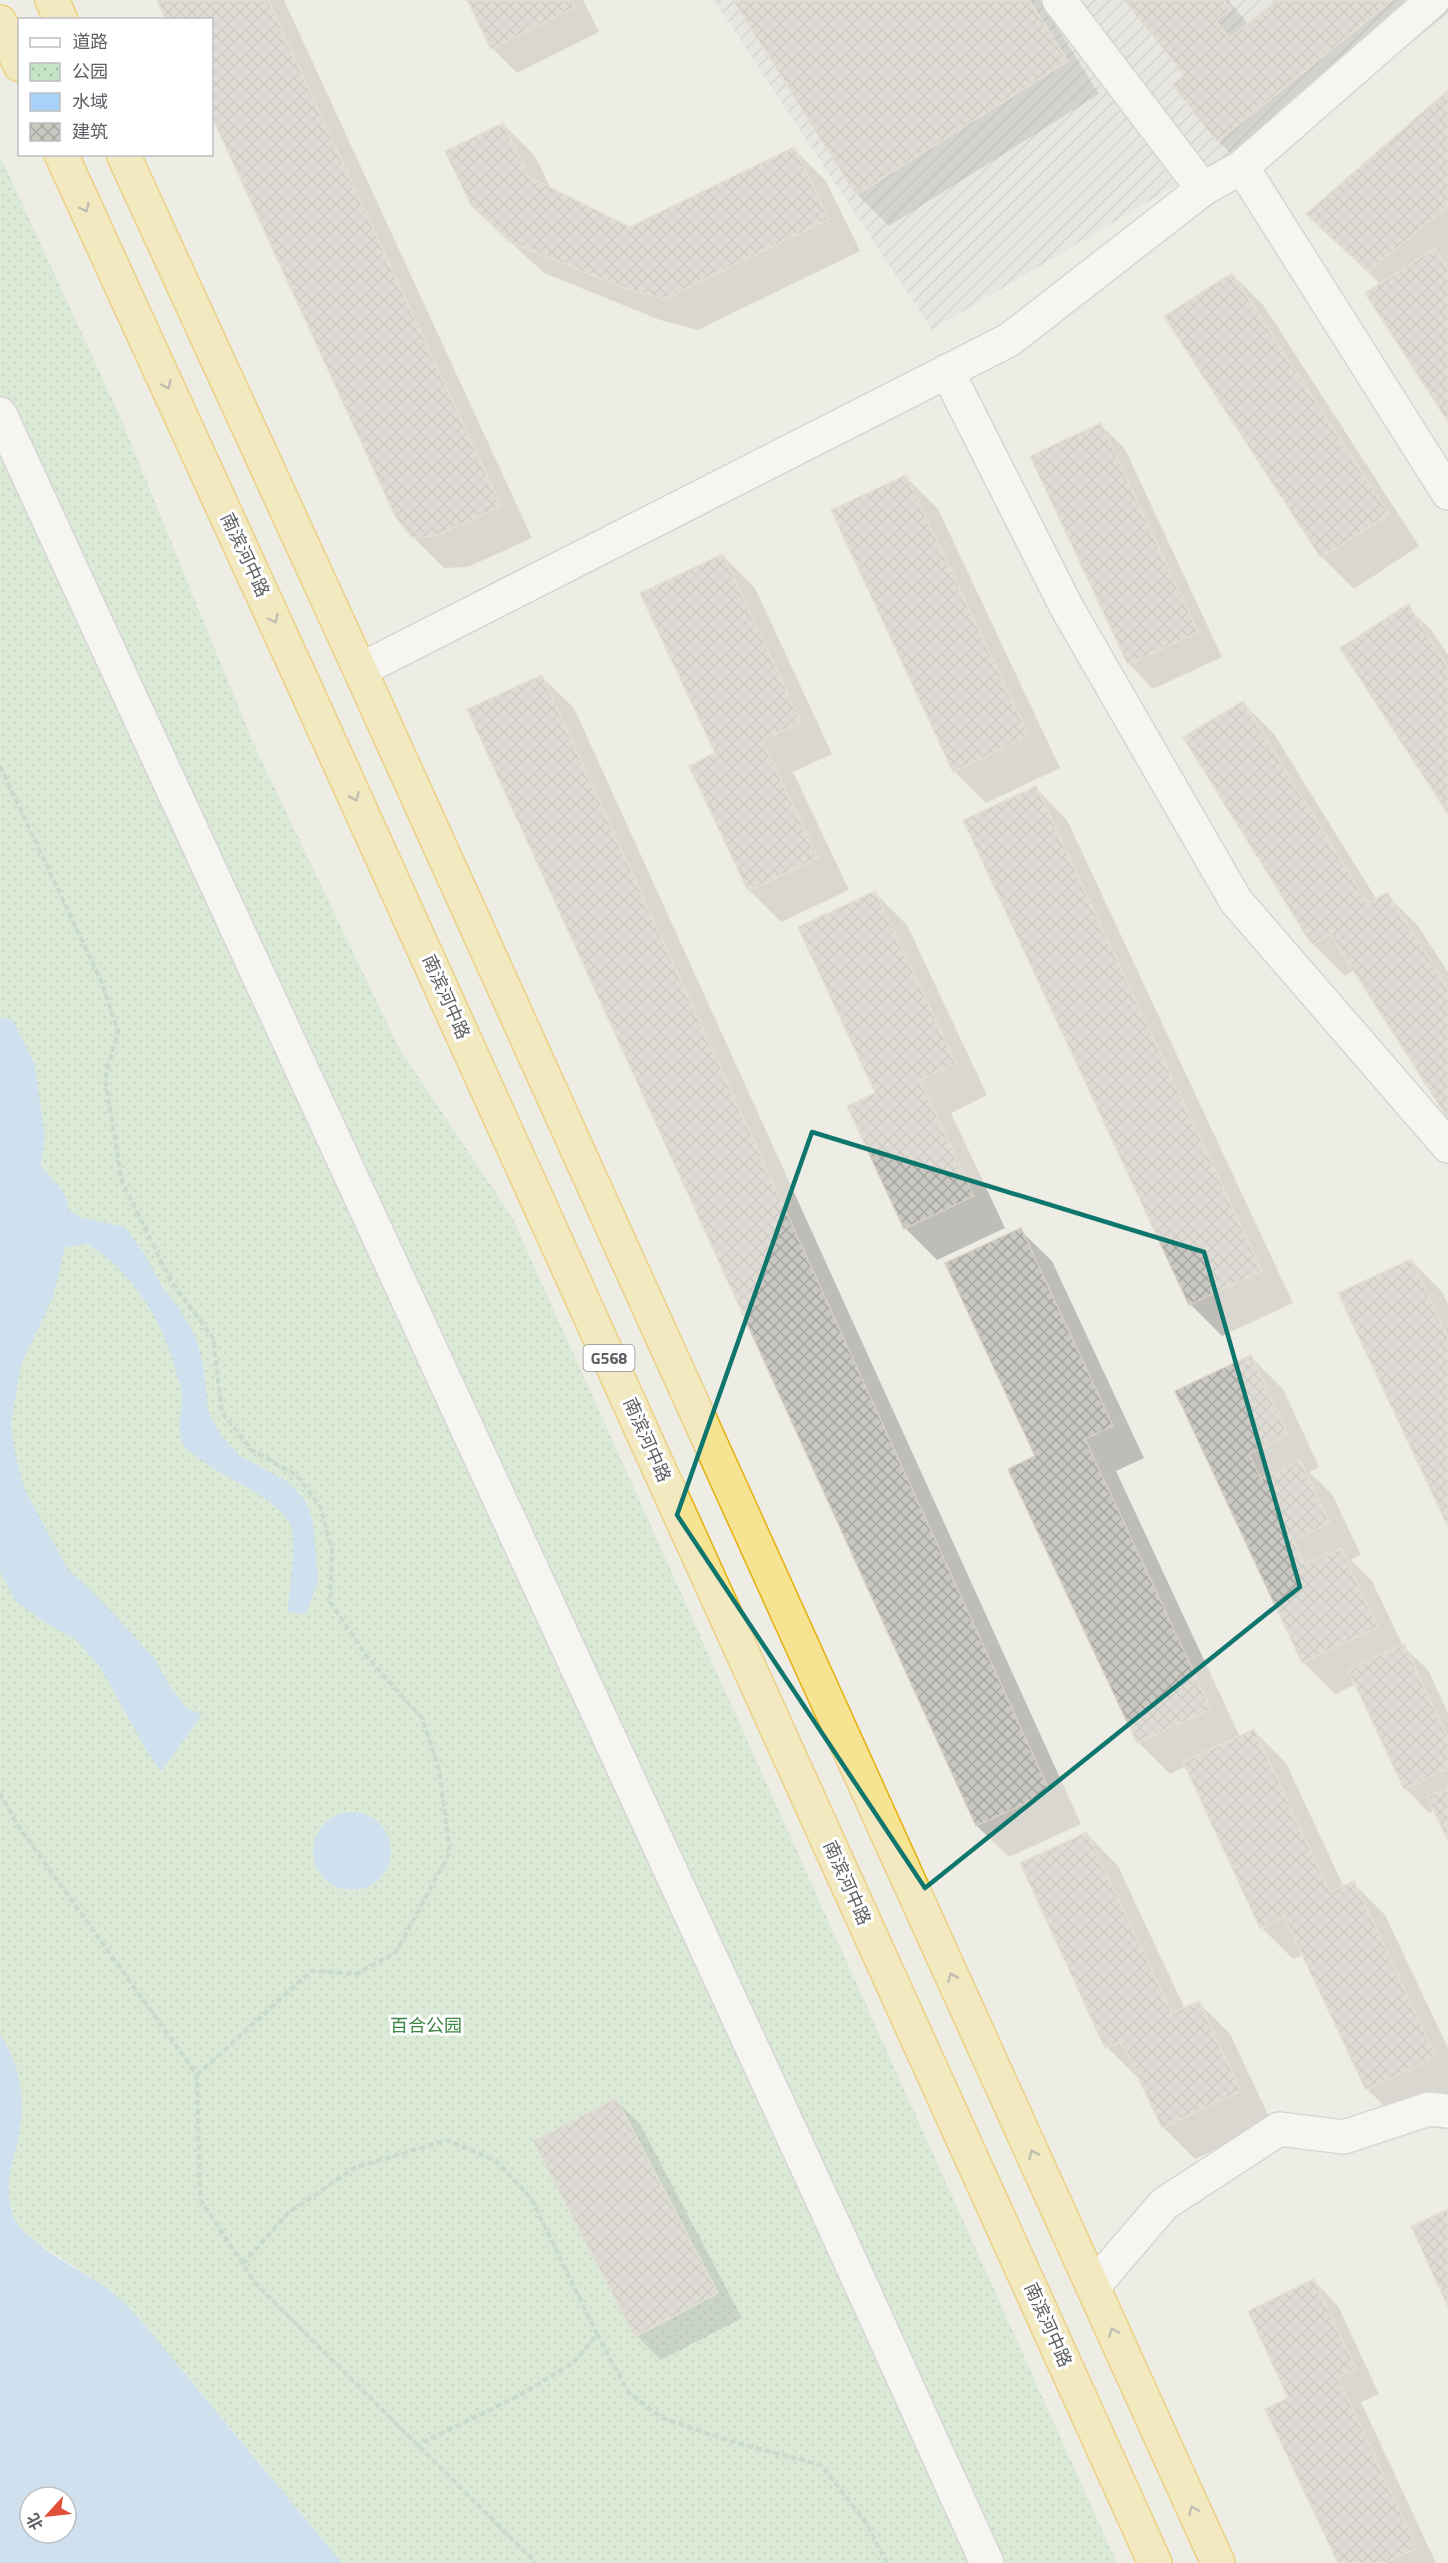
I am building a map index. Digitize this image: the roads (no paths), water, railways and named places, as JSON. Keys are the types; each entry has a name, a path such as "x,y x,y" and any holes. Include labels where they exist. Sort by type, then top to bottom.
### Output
{"highway":[{"path":"52,0 60,18"},
{"path":"0,22 18,61"},
{"name":"南滨河中路","path":"62,156 299,672 1155,2563"},
{"path":"124,156 360,670 1218,2563"}],"street":[{"path":"1059,0 1203,189"},
{"path":"360,670 1009,340 1203,189 1242,166 1432,0"},
{"path":"1242,166 1448,493"},
{"path":"947,371 1067,608 1236,901 1448,1146"},
{"path":"0,414 827,2210 987,2563"},
{"path":"1093,2287 1164,2204 1279,2129 1344,2137 1428,2109 1448,2111"}],"water":[{"path":"0,1017 13,1021 34,1063 45,1136 41,1166 65,1194 69,1211 81,1217 126,1228 195,1336 203,1363 208,1410 219,1433 240,1456 288,1482 305,1500 313,1521 318,1581 306,1614 288,1612 293,1552 292,1529 289,1522 281,1512 260,1495 210,1466 186,1448 180,1435 181,1388 169,1349 153,1314 131,1282 104,1255 88,1244 65,1247 53,1297 21,1365 11,1423 15,1455 25,1490 68,1570 93,1592 155,1659 167,1682 185,1707 202,1715 161,1771 148,1753 100,1667 74,1638 47,1624 16,1601 0,1572"},
{"path":"352,1812 367,1815 380,1823 388,1836 391,1851 388,1866 380,1879 367,1887 352,1890 337,1887 324,1879 316,1866 313,1851 316,1836 324,1823 337,1815"},
{"path":"0,2034 15,2065 22,2098 19,2135 9,2181 15,2221 34,2241 111,2291 137,2316 342,2563 0,2563"}],"park label":[{"name":"百合公园","path":"426,2026"}]}
